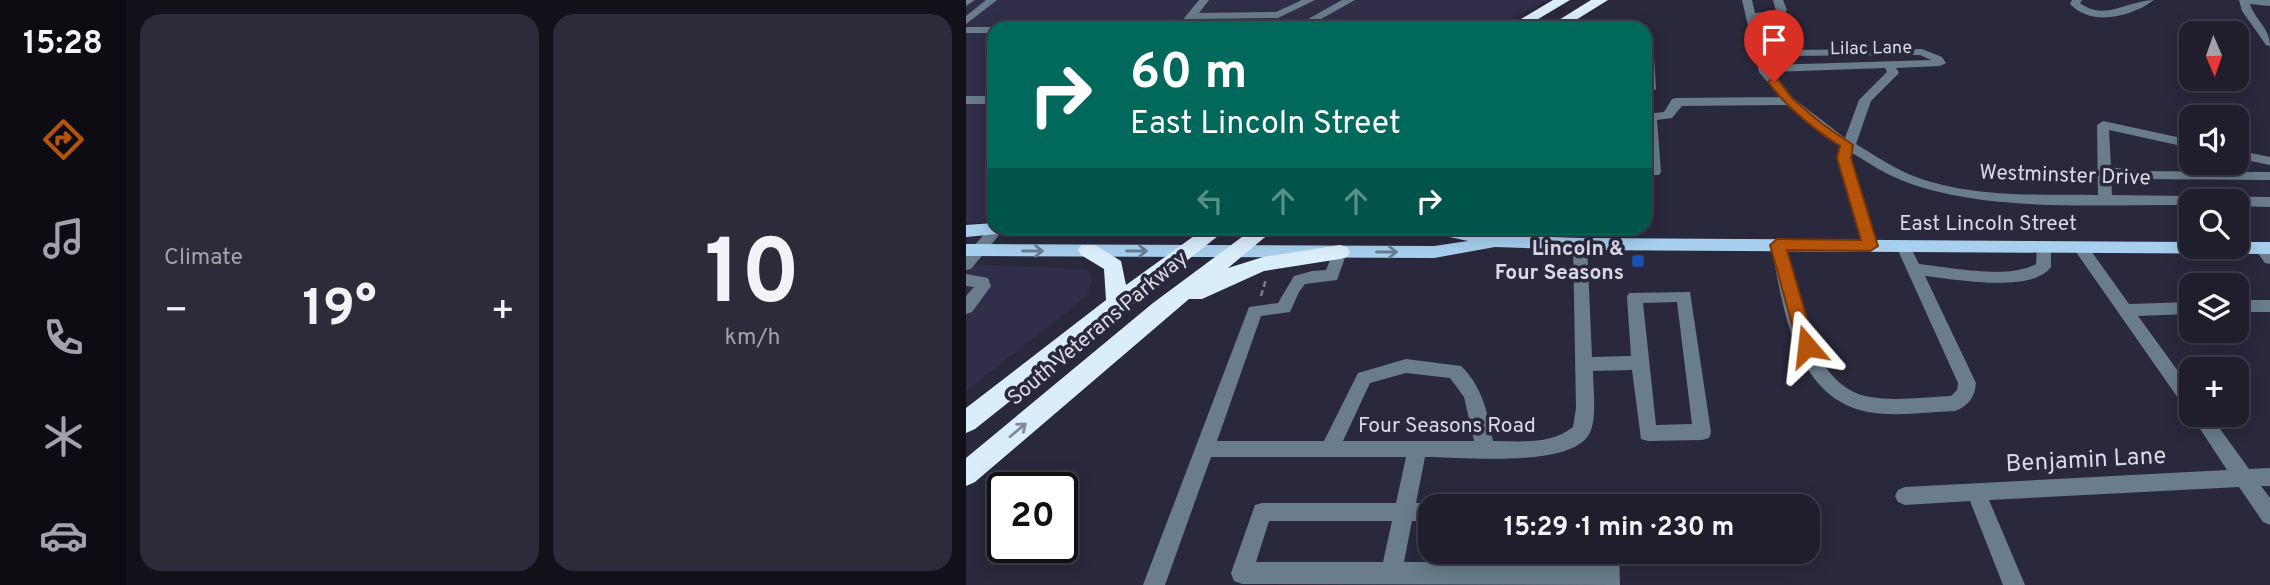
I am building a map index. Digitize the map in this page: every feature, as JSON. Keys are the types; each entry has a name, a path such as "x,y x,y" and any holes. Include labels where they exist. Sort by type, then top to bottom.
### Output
{"highway":[{"path":"1526,21 1563,0"},
{"path":"1565,21 1601,0"},
{"name":"South Veterans Parkway","path":"966,422 1208,235"},
{"name":"South Veterans Parkway","path":"966,474 1161,309 1256,235"},
{"path":"1088,250 1114,266 1117,303"},
{"path":"1161,309 1240,271 1280,260 1340,252"}],"main road":[{"name":"East Lincoln Street","path":"966,231 987,229"},
{"name":"East Lincoln Street","path":"1468,235 1496,241 1580,244 2044,247 2267,252"},
{"name":"East Lincoln Street","path":"972,250 1434,253 1496,241"}],"street":[{"path":"966,3 970,0"},
{"path":"966,21 992,0"},
{"path":"1187,21 1204,0"},
{"path":"1191,16 1278,15 1310,0"},
{"path":"1310,21 1350,0"},
{"name":"Westminster Drive","path":"1747,0 1764,69 1789,101 1817,126 1898,174 1932,186 1995,198 2179,201"},
{"path":"1751,16 1779,14 1782,10 1778,0"},
{"path":"2077,0 2075,4 2081,9 2108,16 2148,0"},
{"path":"2270,3 2244,0 2247,11 2270,43"},
{"path":"966,30 987,30"},
{"name":"Lilac Lane","path":"1759,53 1922,52 1938,59 1940,63 1764,69"},
{"path":"1870,246 1844,158 1865,100 1892,73 1889,66"},
{"path":"1652,90 1670,94 1676,102"},
{"path":"966,100 987,100"},
{"path":"1676,102 1789,101"},
{"path":"1652,117 1673,111 1676,102"},
{"path":"2105,200 2103,125 2179,141"},
{"path":"1652,154 1654,172"},
{"path":"2249,157 2270,161"},
{"path":"2105,170 2136,175 2270,176"},
{"path":"2249,201 2270,202"},
{"path":"966,265 972,250 990,235"},
{"name":"Four Seasons Road","path":"1203,449 1556,447 1574,438 1584,424 1580,244"},
{"path":"1777,245 1807,346 1819,372 1832,387 1855,401 1870,405 1955,403 1966,393 1967,383 1903,246"},
{"path":"1914,269 1970,276 2031,274 2043,267 2044,247"},
{"path":"2081,248 2179,385"},
{"path":"1154,585 1255,311 1284,308 1294,283 1306,276 1332,275 1340,252"},
{"path":"966,280 983,282 983,286 966,308"},
{"path":"1684,296 1702,432 1648,433 1640,363 1635,297 1684,296"},
{"path":"2249,306 2270,306"},
{"path":"2125,310 2179,308"},
{"path":"1584,364 1640,363"},
{"path":"1330,448 1364,378 1406,366 1443,369 1459,375 1467,384 1479,414 1485,449"},
{"path":"2208,427 2270,515"},
{"path":"1391,573 1417,449"},
{"name":"Benjamin Lane","path":"1905,496 2270,477"},
{"path":"1976,492 2014,585"},
{"path":"1418,512 1262,512 1242,573 1609,570"}],"path":[{"path":"1255,311 1268,271"}],"shaded area":[{"path":"966,0 1547,0 1507,21 987,21 987,222 966,222"},
{"path":"966,264 1083,269 1091,273 1092,283 1086,297 966,391"}],"place":[{"name":"Lincoln & Four Seasons","path":"1638,261"}],"route":[{"path":"1774,82 1789,101 1817,126 1847,145 1844,158 1870,246 1777,245 1807,346"}]}
